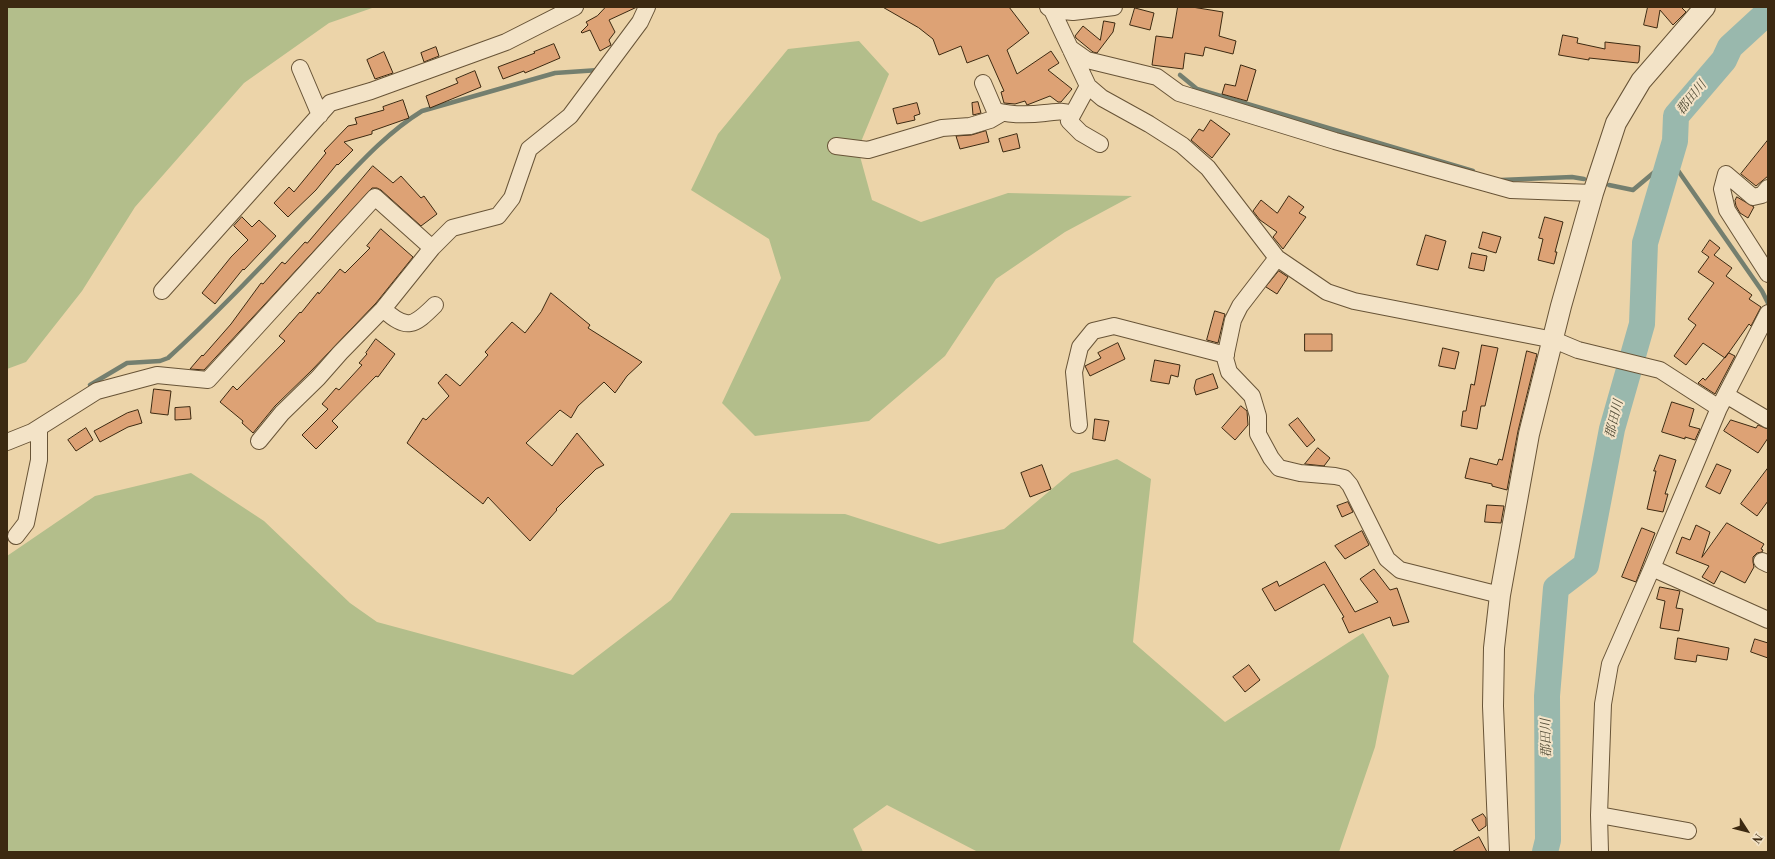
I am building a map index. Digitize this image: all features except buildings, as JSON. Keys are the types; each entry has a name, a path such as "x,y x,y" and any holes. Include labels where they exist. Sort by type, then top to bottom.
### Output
{"street":[{"path":"162,291 330,103 371,91 506,42 575,7"},
{"path":"259,441 282,412 318,378 383,309 432,248 452,228 498,216 512,198 529,149 570,116 640,22 647,7"},
{"path":"1050,9 1074,12 1114,7"},
{"path":"1499,852 1493,706 1494,648 1500,595 1530,434 1561,306 1593,193 1616,123 1638,87 1665,53 1706,7"},
{"path":"1050,9 1088,86 1102,98 1182,144 1208,168 1278,258 1327,292 1354,301 1554,340 1578,350 1660,370 1722,402 1768,420"},
{"path":"1069,48 1087,60 1156,77 1179,93 1335,141 1496,186 1511,190 1593,193"},
{"path":"300,68 320,115"},
{"path":"983,83 996,111 1002,113 1045,114 1060,110 1072,114"},
{"path":"1088,86 1069,121 1081,133 1100,144"},
{"path":"836,146 868,150 942,128 970,126 990,120 1002,113"},
{"path":"1768,188 1762,195 1753,197 1726,174 1722,189 1727,210 1768,274"},
{"path":"7,442 40,428 97,391 157,375 208,380 375,197 432,248"},
{"path":"1278,258 1240,306 1233,320 1226,355 1229,372 1252,396 1258,416 1258,434 1271,458 1279,468 1300,473 1344,478 1350,485 1386,559 1400,570 1500,595"},
{"path":"383,309 390,316 407,324 413,324 421,319 435,305"},
{"path":"1600,852 1598,815 1603,704 1610,664 1722,402 1767,315"},
{"path":"1079,425 1074,372 1080,347 1093,331 1114,326 1226,355"},
{"path":"16,536 26,523 39,460 40,428"},
{"path":"1652,568 1768,620"},
{"path":"1598,815 1688,831"}],"green space":[{"path":"7,7 375,7 329,23 244,83 135,207 82,291 26,362 7,369"},
{"path":"859,41 889,74 858,149 872,200 921,222 1008,193 1132,196 1065,232 996,279 945,356 869,421 755,436 722,403 781,278 769,239 691,190 718,134 788,49"},
{"path":"1117,459 1151,479 1133,642 1225,722 1363,633 1389,676 1375,747 1339,852 978,852 887,805 853,829 863,852 7,852 7,556 95,496 191,473 264,521 350,603 377,622 573,675 671,600 731,513 845,514 939,544 1004,529 1071,473"}],"waterway":[{"name":"郡田川","path":"1545,852 1548,840 1547,696 1556,588 1586,565 1612,429 1642,324 1645,243 1675,141 1676,116 1724,60 1730,47 1768,12"},
{"path":"90,385 127,363 160,361 168,358 245,283 368,155 394,131 422,111 555,73 599,70"},
{"path":"1180,75 1197,89 1473,171"},
{"path":"1609,185 1633,190 1670,159 1762,291 1768,303"},
{"path":"1501,180 1572,177 1584,179"}]}
